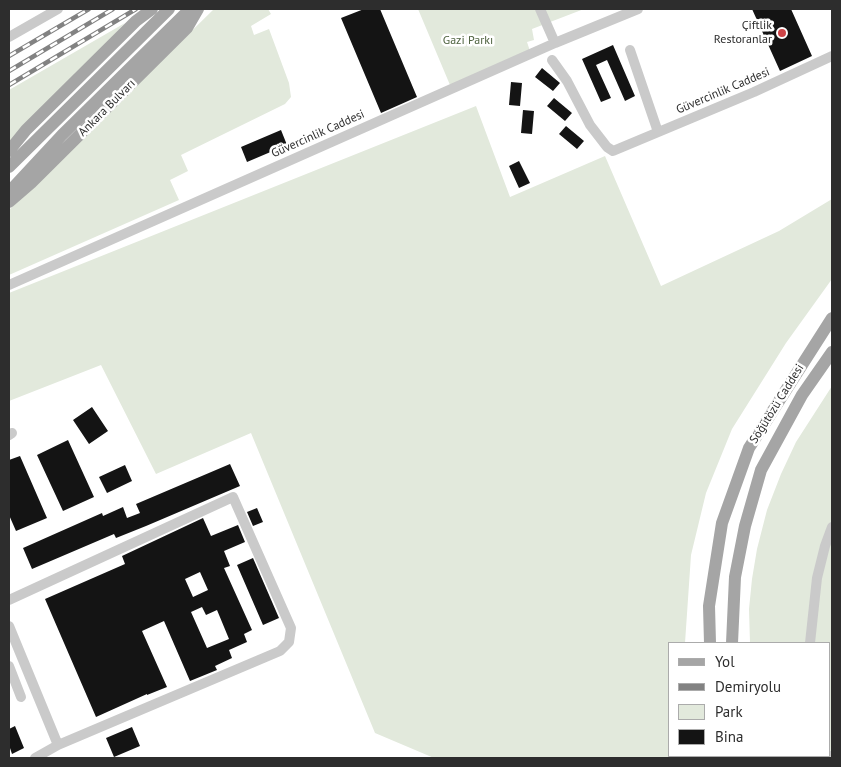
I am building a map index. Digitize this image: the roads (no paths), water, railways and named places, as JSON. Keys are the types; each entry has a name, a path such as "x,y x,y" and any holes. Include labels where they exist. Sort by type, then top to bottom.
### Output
{"main road":[{"path":"9,151 26,130 136,22 152,9"},
{"path":"9,167 169,9"},
{"name":"Ankara Bulvarı","path":"9,192 62,135 190,9"},
{"name":"Ankara Bulvarı","path":"9,202 31,184 188,28 198,9"},
{"name":"Söğütözü Caddesi","path":"710,642 709,606 722,522 749,448 832,318"},
{"name":"Söğütözü Caddesi","path":"732,642 735,577 745,526 762,470 802,395 832,352"}],"street":[{"path":"9,37 58,9"},
{"path":"540,9 555,43"},
{"name":"Güvercinlik Caddesi","path":"9,284 555,43 638,9"},
{"path":"630,50 658,132"},
{"name":"Güvercinlik Caddesi","path":"552,60 567,81 590,125 612,151 754,92 832,56"},
{"path":"9,600 233,497 291,628 289,642 280,651 58,745 35,758"},
{"path":"810,642 817,578 832,527"},
{"path":"9,626 58,745"},
{"path":"9,666 21,697"}],"railway":[{"path":"9,56 89,9"},
{"path":"9,71 113,9"},
{"path":"9,85 136,9"}],"place":[{"name":"Çiftlik Restoranlar","path":"782,33"}],"park label":[{"name":"Gazi Parkı","path":"468,41"}]}
